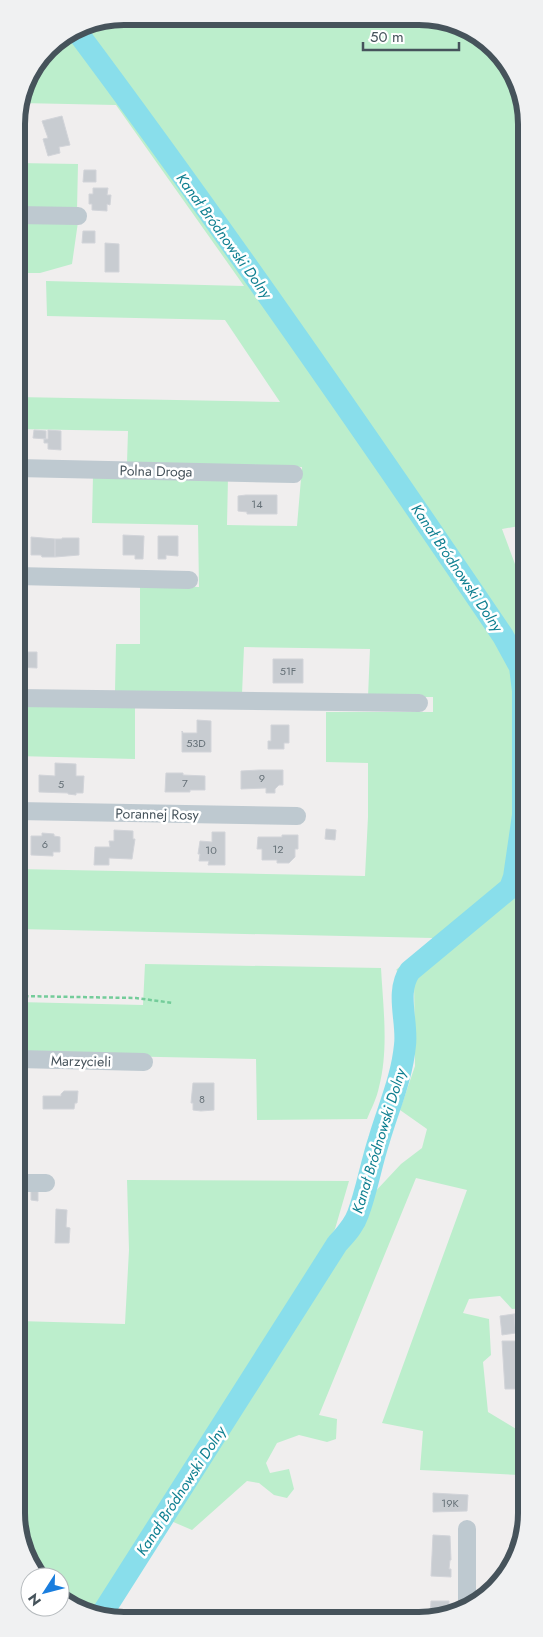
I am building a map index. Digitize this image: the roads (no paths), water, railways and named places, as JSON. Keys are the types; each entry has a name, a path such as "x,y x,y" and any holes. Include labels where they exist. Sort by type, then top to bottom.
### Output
{"street":[{"path":"25,215 78,216"},
{"name":"Polna Droga","path":"25,468 294,474"},
{"path":"25,576 189,580"},
{"path":"25,698 419,703"},
{"name":"Porannej Rosy","path":"25,811 297,816"},
{"name":"Marzycieli","path":"25,1060 144,1062"},
{"path":"25,1183 46,1184"},
{"path":"467,1529 467,1600"}],"waterway":[{"name":"Kanał Bródnowski Dolny","path":"80,36 292,330 503,636 518,663"},
{"name":"Kanał Bródnowski Dolny","path":"104,1610 337,1244 356,1218 401,1069 405,1045 403,988 410,971 510,888 514,877 518,849"}]}
